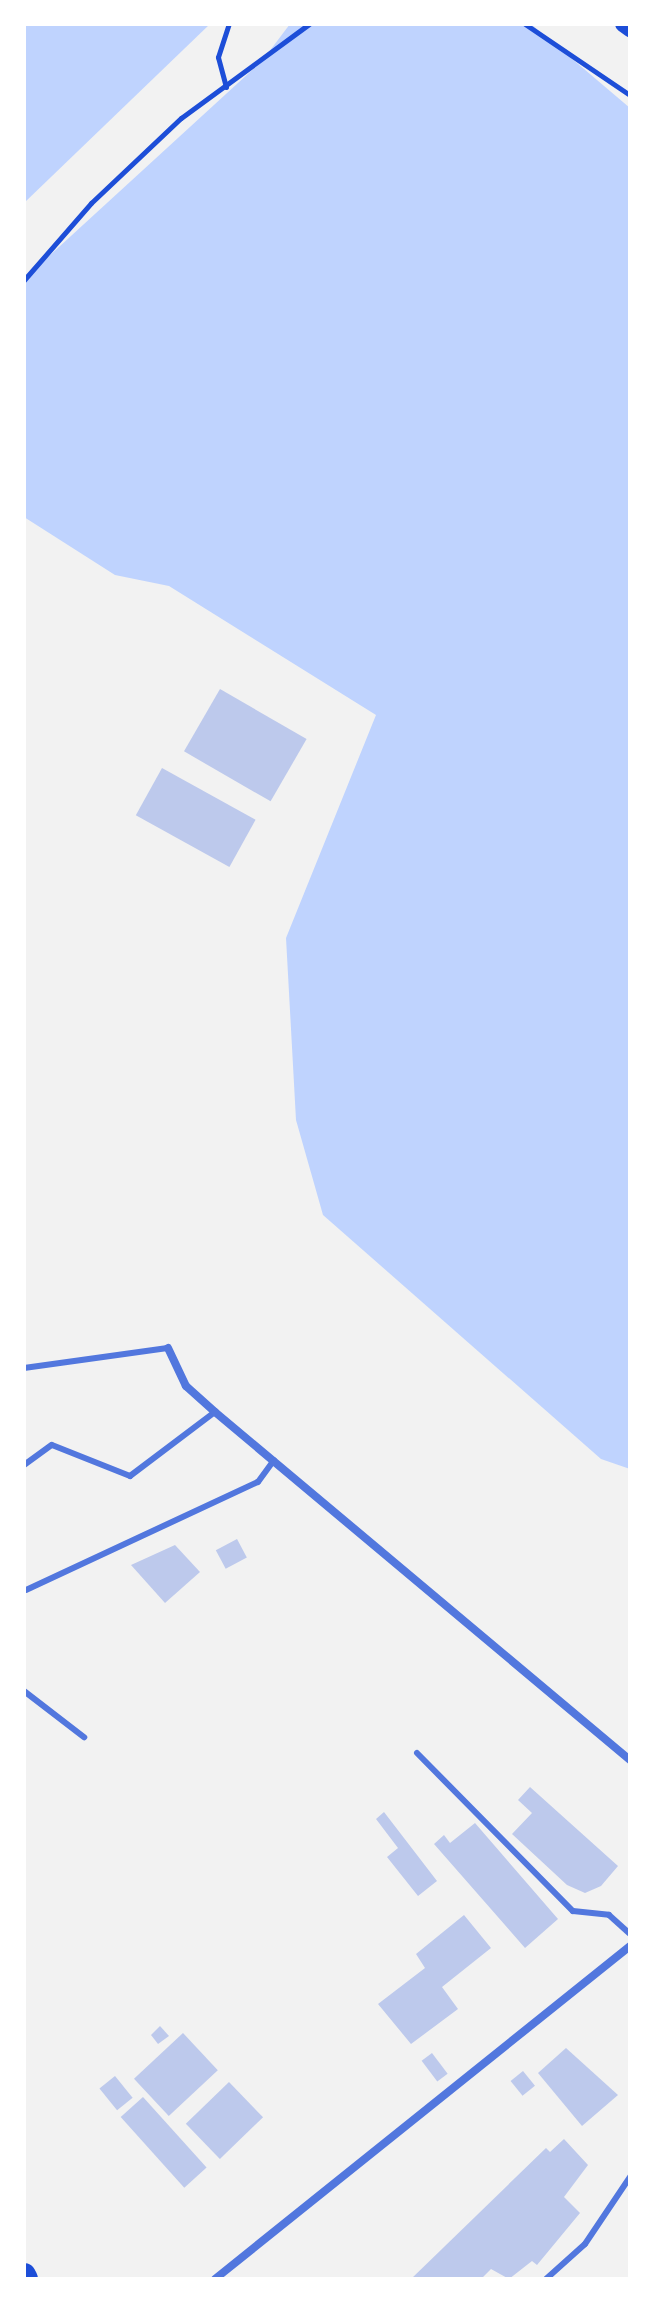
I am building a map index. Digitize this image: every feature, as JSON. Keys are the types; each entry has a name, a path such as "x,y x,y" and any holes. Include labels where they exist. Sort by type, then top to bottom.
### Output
{"main road":[{"path":"623,24 630,29"}],"street":[{"path":"168,1348 186,1386 215,1412 630,1760"},
{"path":"215,2279 630,1946"}],"lane":[{"path":"24,1368 168,1348"},
{"path":"24,1465 52,1445 130,1476 215,1412"},
{"path":"26,1590 258,1482 274,1460"},
{"path":"24,1691 84,1737"},
{"path":"417,1753 573,1911 609,1915 630,1934"},
{"path":"546,2279 585,2244 630,2177"}],"path":[{"path":"226,87 218,57 229,24"},
{"path":"24,280 91,203 226,87 309,24"},
{"path":"525,24 630,95"}],"water":[{"path":"24,24 210,24 24,203"},
{"path":"290,24 531,24 630,108 630,1469 601,1459 323,1215 296,1120 286,938 376,715 169,586 115,575 24,517 24,279 262,61"}],"building":[{"path":"220,689 307,739 271,801 184,751"},
{"path":"162,768 256,820 229,867 136,815"},
{"path":"237,1539 247,1558 226,1569 216,1550"},
{"path":"175,1545 200,1572 165,1603 131,1565"},
{"path":"530,1787 618,1866 601,1886 585,1893 567,1885 512,1834 532,1813 518,1800"},
{"path":"384,1812 437,1881 418,1896 387,1857 398,1848 376,1819"},
{"path":"475,1823 558,1919 525,1948 434,1844 444,1835 450,1843"},
{"path":"464,1915 491,1948 442,1987 458,2009 411,2044 378,2004 425,1968 416,1954"},
{"path":"160,2026 169,2036 158,2044 151,2035"},
{"path":"183,2033 218,2070 169,2116 134,2079"},
{"path":"566,2048 618,2095 582,2126 538,2073"},
{"path":"432,2053 448,2074 437,2082 422,2061"},
{"path":"523,2071 535,2086 523,2096 511,2081"},
{"path":"115,2076 133,2098 117,2110 99,2089"},
{"path":"229,2082 263,2117 220,2159 186,2124"},
{"path":"143,2097 207,2168 184,2188 121,2117"},
{"path":"564,2139 588,2165 564,2197 580,2213 537,2265 532,2261 509,2279 491,2269 481,2279 411,2279 546,2148 550,2152"}]}
